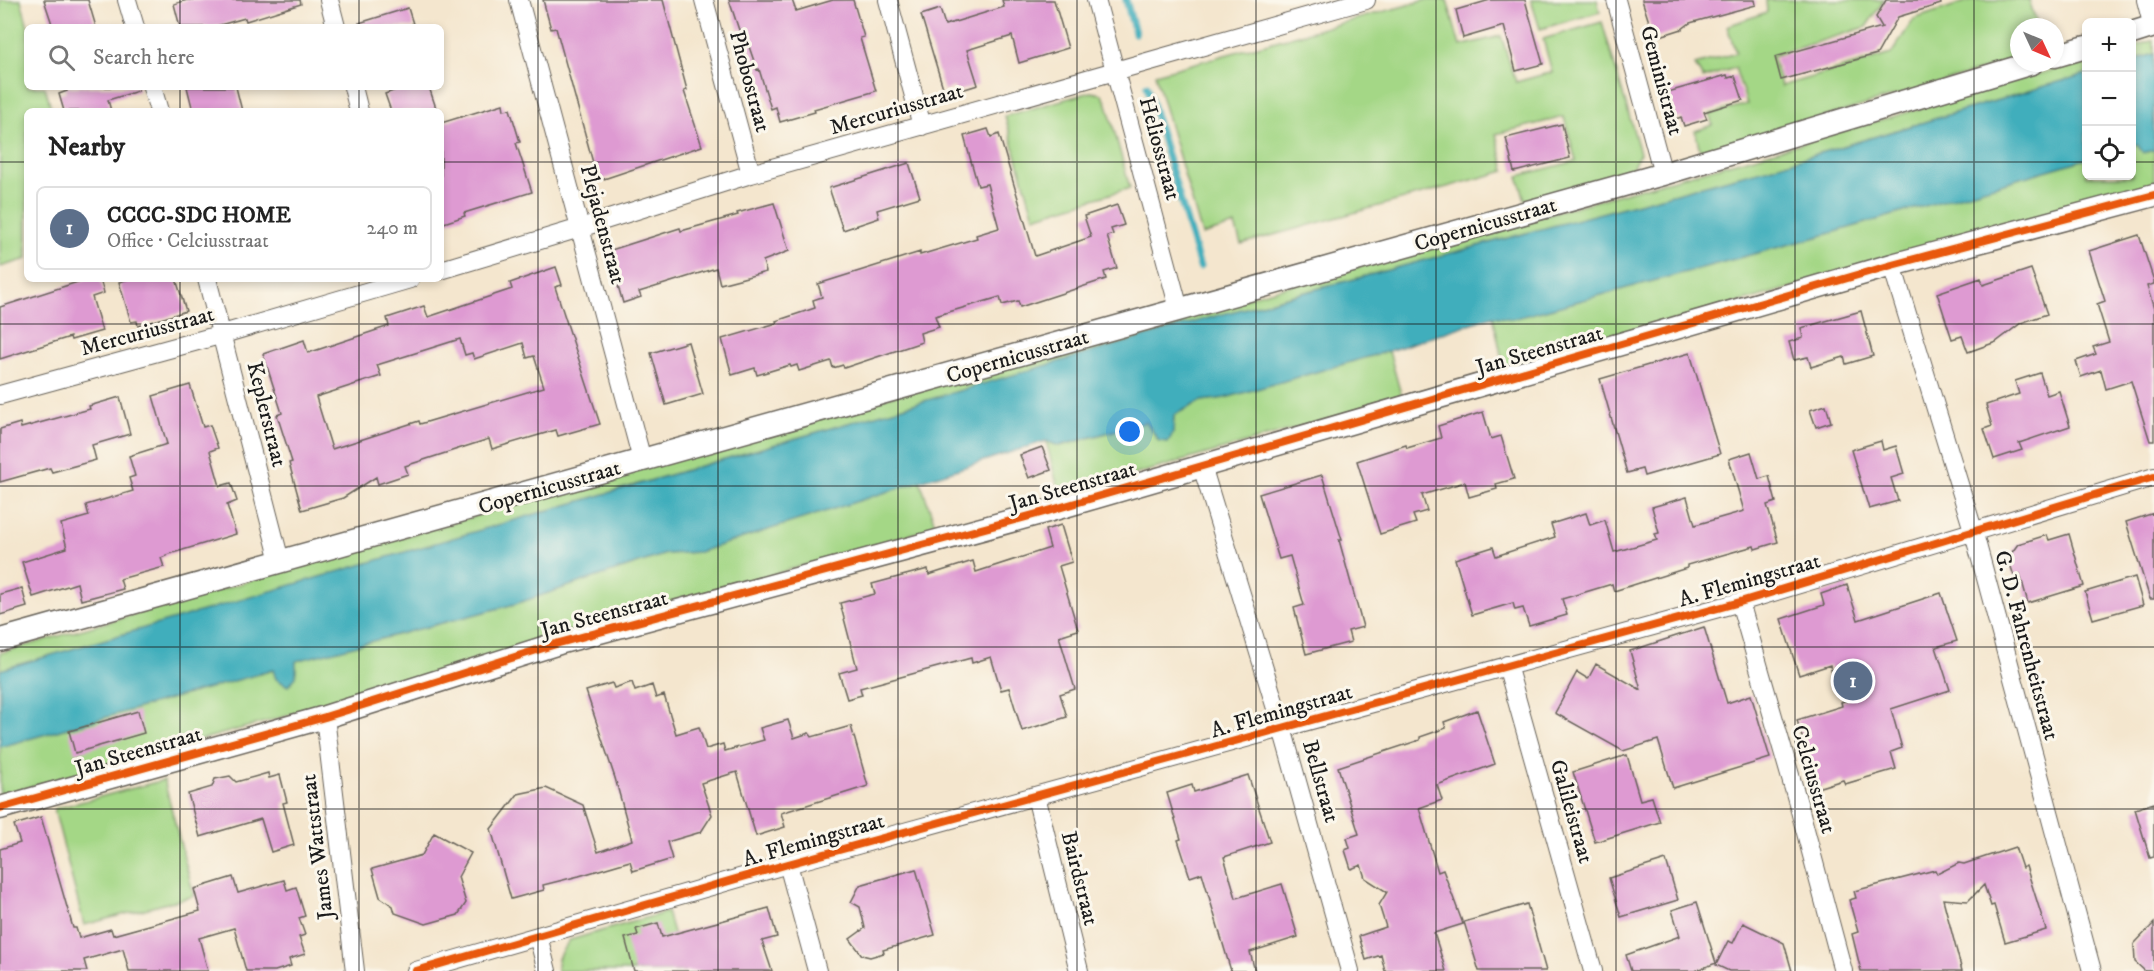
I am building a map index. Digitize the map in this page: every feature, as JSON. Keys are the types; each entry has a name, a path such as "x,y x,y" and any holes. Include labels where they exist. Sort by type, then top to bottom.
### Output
{"street":[{"path":"127,0 134,24"},
{"path":"329,0 335,24"},
{"name":"Plejadenstraat","path":"519,0 642,460"},
{"name":"Phobostraat","path":"704,0 751,174"},
{"path":"888,0 922,126"},
{"name":"Heliosstraat","path":"1096,0 1179,309"},
{"name":"Mercuriusstraat","path":"444,269 751,174 1366,0"},
{"name":"Geministraat","path":"1616,0 1663,174"},
{"path":"2146,0 2146,29"},
{"path":"2064,53 2082,47"},
{"name":"Copernicusstraat","path":"0,640 1663,174 2010,70"},
{"path":"153,90 158,108"},
{"path":"353,90 358,108"},
{"name":"Jan Steenstraat","path":"0,808 325,717 559,643 1036,514 1892,265 2154,195"},
{"name":"G. D. Fahrenheitstraat","path":"1892,265 1973,530 2092,971"},
{"name":"Keplerstraat","path":"208,282 280,561"},
{"name":"Mercuriusstraat","path":"0,395 223,334 397,282"},
{"name":"Bellstraat","path":"1202,466 1282,728 1350,971"},
{"name":"A. Flemingstraat","path":"416,971 788,864 1740,602 2154,477"},
{"name":"Celciusstraat","path":"1740,602 1843,971"},
{"name":"Galileistraat","path":"1507,665 1593,971"},
{"name":"James Wattstraat","path":"325,717 355,971"},
{"name":"Bairdstraat","path":"1036,796 1079,971"},
{"path":"788,864 817,971"},
{"path":"537,936 547,971"}],"green space":[{"path":"0,0 21,0 27,24 24,24 24,90 46,90 51,108 24,108 24,260 0,267"},
{"path":"1426,0 1447,0 1460,46 1501,36 1516,82 1552,72 1543,39 1602,22 1640,153 1632,168 1615,176 1525,200 1518,176 1576,161 1564,117 1496,134 1505,171 1241,244 1235,225 1202,235 1155,74"},
{"path":"1531,0 1597,0 1600,12 1540,29"},
{"path":"1766,0 1884,0 1866,27 1772,56 1781,86 1891,54 1914,19 1971,0 2029,0 2035,18 2010,18 2010,62 1701,154 1695,131 1712,125 1710,114 1747,104 1735,68 1703,78 1695,65 1736,53 1727,26 1767,12"},
{"path":"2154,40 2154,54 2136,60 2136,46"},
{"path":"2082,61 2082,75 1766,169 1216,316 0,670 0,653 884,398 1761,155 2045,72 2064,72 2064,66"},
{"path":"1091,92 1102,94 1107,104 1130,188 1034,217 1005,116"},
{"path":"2136,144 2144,153 2154,150 2154,185 1504,369 1493,316 1512,319 1828,234 2082,160 2082,180 2136,180"},
{"path":"1389,351 1402,398 1060,496 1046,441 1060,446 1146,422 1159,441 1173,433 1174,415 1201,401 1225,398"},
{"path":"920,481 936,527 269,721 0,795 0,747 273,670 295,661 515,604 666,554 699,552"},
{"path":"164,780 194,896 84,925 54,809"},
{"path":"667,912 684,971 558,971 558,958 570,940"}],"water":[{"path":"2154,54 2154,150 2143,153 2136,144 2136,60"},
{"path":"2082,75 2082,160 1828,234 1512,319 1493,316 1389,351 1225,398 1201,401 1174,415 1173,433 1168,442 1159,441 1146,422 1059,446 1046,441 699,552 666,554 515,604 296,661 296,677 288,686 276,679 273,670 0,747 0,670 1216,316 1766,169"}],"building":[{"path":"44,0 88,0 95,24 52,24"},
{"path":"187,0 300,0 301,4 246,21 245,18 224,24 179,24 174,4"},
{"path":"543,0 663,0 687,90 684,91 702,146 598,181 556,28 551,29"},
{"path":"729,0 792,0 796,11 833,0 853,0 864,37 860,38 876,91 814,109 815,112 780,122 776,107 771,109 759,69 757,70 743,29 739,30"},
{"path":"1002,0 1054,0 1068,48 1019,63 1012,36 967,50 978,85 955,92 954,87 944,91 921,15 940,9 945,25 1004,7"},
{"path":"1490,0 1525,0 1543,64 1516,71 1504,26 1463,38 1456,10"},
{"path":"1642,0 1755,0 1756,5 1690,23 1682,29 1654,38"},
{"path":"1886,0 1940,0 1941,4 1898,17 1877,54 1781,80 1775,57 1882,27 1876,17"},
{"path":"408,8 413,24 359,24"},
{"path":"1727,75 1728,78 1735,76 1743,100 1704,112 1707,119 1684,126 1681,117 1676,119 1668,92"},
{"path":"138,90 108,100 110,108 63,108 59,94 67,91"},
{"path":"188,90 237,90 241,108 192,108"},
{"path":"396,90 430,90 436,108 390,108 385,94"},
{"path":"503,104 504,110 510,109 520,142 516,143 532,192 464,213 465,216 444,223 444,122"},
{"path":"1562,124 1570,158 1514,172 1506,138"},
{"path":"988,129 991,137 999,134 1035,256 1091,237 1084,216 1117,205 1124,225 1111,229 1113,234 1107,236 1117,268 1104,272 1106,279 1020,307 1018,301 1002,305 1000,297 935,316 939,327 920,333 922,342 844,368 843,365 833,368 831,361 799,371 797,365 791,367 790,365 757,375 755,368 732,375 722,339 777,323 776,321 815,308 813,300 822,297 818,284 920,252 920,255 977,238 976,235 999,228 987,184 978,186 964,136"},
{"path":"909,163 920,197 877,210 879,218 843,230 829,188"},
{"path":"774,203 789,251 763,261 766,272 720,284 716,268 639,292 641,297 623,303 608,251 680,228 681,231"},
{"path":"2139,235 2154,281 2154,284 2147,286 2154,309 2154,441 2150,441 2131,381 2106,389 2101,370 2081,377 2076,361 2096,354 2093,347 2109,342 2097,304 2105,301 2089,251"},
{"path":"556,267 562,285 555,287 600,424 558,436 556,430 492,449 489,439 405,466 408,474 378,484 376,477 343,498 302,510 289,463 292,462 277,415 282,413 263,354 304,340 308,353 389,326 387,318 424,306 428,317 512,289 510,283","holes":["460,339 465,355 472,353 474,359 523,343 527,358 534,356 544,387 420,424 419,421 332,449 316,397 381,376 377,365"]},
{"path":"2031,269 2047,314 2021,323 1996,342 1968,352 1962,336 1952,339 1937,293 1981,278 1983,285"},
{"path":"78,282 101,282 104,293 92,297 102,331 71,340 70,337 0,359 0,307"},
{"path":"119,282 177,282 186,311 138,326 137,321 131,322"},
{"path":"1861,311 1873,356 1846,364 1844,357 1811,367 1808,357 1794,360 1789,342 1803,338 1801,328"},
{"path":"688,342 703,394 666,405 651,353"},
{"path":"1690,353 1720,454 1644,476 1642,469 1627,473 1600,379"},
{"path":"2040,373 2047,395 2059,391 2070,426 2019,443 2022,450 1994,459 1984,429 1992,426 1986,405 2019,394 2015,381"},
{"path":"190,385 203,427 210,425 218,448 210,451 220,486 231,483 237,501 227,505 236,534 166,555 161,558 164,567 120,579 123,589 81,600 77,583 33,597 22,562 67,548 61,524 89,516 86,505 133,491 129,478 135,476 129,456 167,444 153,396"},
{"path":"120,397 130,434 92,445 96,460 52,472 50,468 0,482 0,429 20,423 21,428 90,409 89,406"},
{"path":"1826,405 1831,422 1816,427 1810,410"},
{"path":"1483,412 1491,439 1501,436 1514,479 1496,484 1497,489 1469,497 1465,482 1422,495 1427,511 1413,515 1416,523 1380,534 1357,461 1406,445 1407,448 1441,438 1438,426"},
{"path":"1881,441 1883,450 1896,446 1904,474 1891,478 1898,501 1869,509 1851,450"},
{"path":"1042,447 1051,470 1029,478 1020,455"},
{"path":"1751,452 1759,479 1769,476 1776,502 1767,505 1778,542 1755,549 1754,546 1687,565 1687,568 1614,591 1612,584 1562,599 1567,615 1529,626 1523,608 1515,610 1513,603 1472,615 1455,559 1493,547 1496,556 1555,537 1551,524 1586,513 1590,525 1605,520 1614,552 1657,540 1655,534 1659,533 1652,507 1687,497 1695,525 1744,511 1729,459"},
{"path":"1322,475 1342,540 1339,540 1363,627 1348,631 1351,642 1306,654 1294,608 1304,605 1290,556 1279,559 1259,494"},
{"path":"2154,513 2154,599 2150,599 2126,522"},
{"path":"1061,525 1072,562 1059,566 1078,630 1059,636 1075,689 1060,694 1067,717 1022,731 1009,688 1001,690 991,657 972,663 971,658 860,688 862,695 847,699 839,673 857,668 840,603 875,594 872,584 928,569 929,575 973,561 976,572 1050,548 1045,530"},
{"path":"2069,534 2084,586 2028,603 2020,574 2014,576 2008,558 2018,544 2047,535 2049,540"},
{"path":"2135,577 2143,605 2093,619 2085,592"},
{"path":"1847,585 1858,620 1941,593 1957,641 1936,647 1950,690 1891,709 1902,748 1891,752 1896,769 1845,784 1843,780 1817,788 1797,720 1842,706 1841,702 1850,699 1838,668 1831,670 1830,665 1799,675 1781,619 1824,605 1821,594"},
{"path":"22,588 27,607 0,615 0,594"},
{"path":"1704,627 1727,703 1751,695 1770,758 1673,788 1658,740 1623,751 1555,713 1577,672 1588,679 1596,664 1641,690 1630,651"},
{"path":"632,682 635,691 652,685 656,698 664,695 676,734 699,727 706,749 723,744 725,751 764,740 760,728 788,720 794,738 809,733 812,737 851,726 868,786 781,813 785,827 756,836 737,772 701,783 712,815 701,832 667,842 672,859 633,871 630,861 543,885 544,890 511,899 491,829 518,794 546,788 583,805 598,852 632,840 615,778 586,691 612,683 614,688"},
{"path":"1477,710 1495,764 1437,785 1442,800 1419,808 1438,872 1443,870 1463,924 1434,933 1446,971 1385,971 1381,955 1366,960 1359,936 1386,927 1379,905 1387,892 1365,878 1361,865 1351,869 1345,850 1350,848 1347,838 1359,834 1338,767 1420,740 1420,737 1446,728 1444,722"},
{"path":"138,711 144,733 75,753 69,731"},
{"path":"1627,755 1640,800 1652,797 1660,822 1595,842 1573,772"},
{"path":"268,773 269,778 280,775 287,802 283,803 294,845 271,852 261,819 200,837 188,794 212,787 215,779 230,776 236,782"},
{"path":"1248,775 1270,842 1224,857 1236,898 1282,884 1298,937 1250,952 1255,971 1231,971 1202,873 1190,877 1178,840 1181,839 1167,793 1192,785 1194,792"},
{"path":"2154,803 2154,857 2150,858 2135,809"},
{"path":"41,817 73,928 76,928 79,938 111,929 113,935 200,911 194,889 233,877 238,893 284,880 287,890 296,887 305,916 299,918 305,935 299,937 305,954 289,959 291,966 275,971 246,971 234,928 199,938 208,971 129,971 123,949 84,960 87,971 0,971 0,849 20,843 14,825"},
{"path":"434,833 471,853 458,877 466,903 458,915 426,924 395,913 393,906 380,897 372,869 422,855"},
{"path":"2015,847 2022,868 2026,866 2046,930 2005,942 1994,905 1991,906 1984,885 1968,901 1943,899 1962,971 1861,971 1852,934 1858,932 1849,900 1856,898 1854,891 1935,870 1937,874 1959,863 1964,864"},
{"path":"1666,860 1678,900 1621,917 1609,878"},
{"path":"916,869 935,935 883,950 884,953 870,957 862,955 850,939 865,928 860,907 851,902 860,885"},
{"path":"1697,902 1716,963 1695,971 1631,971 1626,955 1680,936 1672,910"},
{"path":"1527,904 1546,971 1479,971 1464,922"},
{"path":"769,908 777,937 762,941 772,971 634,971 625,938 638,935 636,929 658,923 662,937"},
{"path":"1743,923 1784,943 1792,971 1729,971 1716,965 1728,941 1733,943"},
{"path":"2154,923 2154,971 2145,971 2135,962 2134,944"}],"waterway":[{"path":"1126,0 1135,33"},
{"path":"1147,86 1200,267"}],"cycle path":[{"path":"0,808 325,717 559,643 1048,511 1892,265 2154,195"},
{"path":"416,971 788,864 1740,602 2154,477"}],"place":[{"name":"CCCC-SDC HOME","path":"1853,681"}]}
